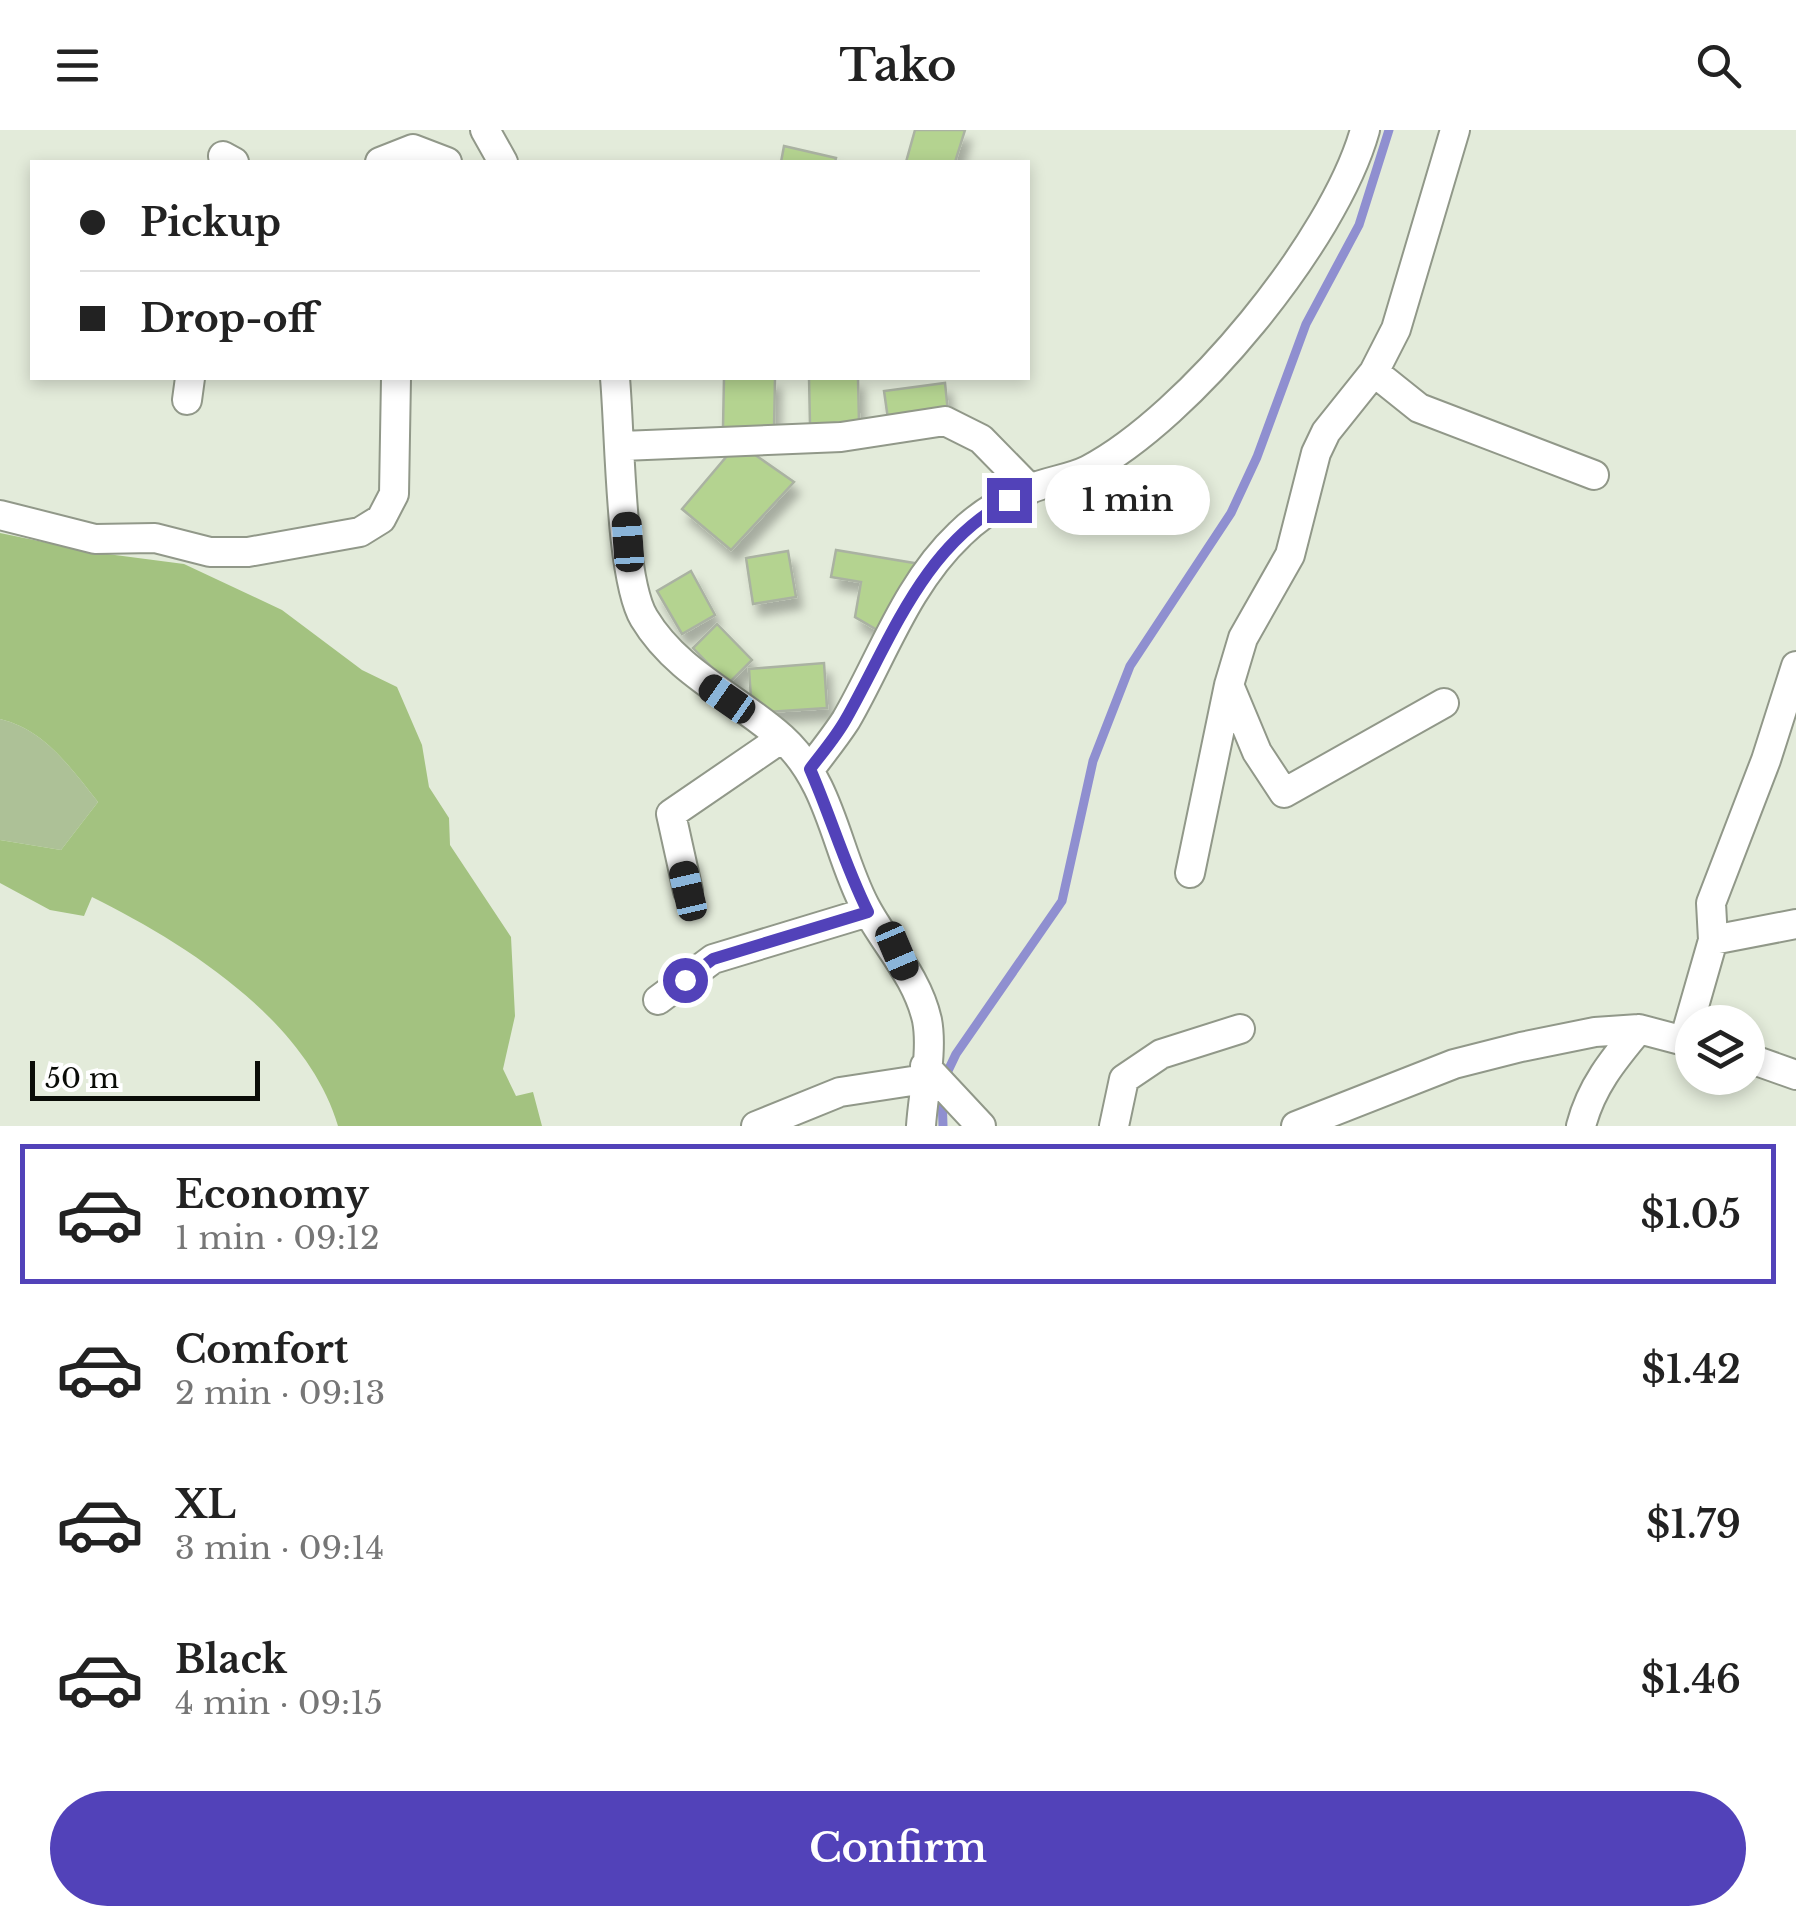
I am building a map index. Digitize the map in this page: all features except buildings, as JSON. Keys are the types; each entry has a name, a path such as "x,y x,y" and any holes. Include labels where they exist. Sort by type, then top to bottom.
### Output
{"street":[{"path":"810,769 845,721 881,646 936,560 961,532 1030,489 1086,472 1169,412 1242,334 1330,213 1366,130"},
{"path":"1190,873 1229,685 1243,638 1290,556 1316,453 1326,432 1374,372 1396,329 1454,130"},
{"path":"463,160 493,146"},
{"path":"386,160 413,150 441,160"},
{"path":"1374,372 1419,408 1594,475"},
{"path":"0,516 95,539 155,538 210,552 248,552 360,532 381,519 394,494 396,380"},
{"path":"614,380 630,574 643,617 700,680 782,738 810,769 832,817 847,871 868,912 897,951 927,1020 920,1126"},
{"path":"622,446 841,438 945,421 982,439 1030,489"},
{"path":"1697,1005 1713,940 1711,903 1766,760 1796,666"},
{"path":"1229,685 1257,752 1284,793 1444,702"},
{"path":"688,891 671,814 782,738"},
{"path":"658,1000 713,959 868,912"},
{"path":"1713,940 1796,924"},
{"path":"1114,1126 1124,1080 1162,1054 1240,1029"},
{"path":"1581,1126 1588,1099 1603,1073 1639,1029"},
{"path":"1296,1126 1454,1064 1595,1032 1639,1029 1675,1039"},
{"path":"1765,1064 1796,1075"},
{"path":"756,1126 840,1092 925,1072"},
{"path":"925,1072 981,1126"}],"green space":[{"path":"0,533 92,552 184,564 282,610 362,670 397,687 422,745 429,787 449,818 450,845 511,937 515,1016 503,1069 516,1096 533,1092 542,1126 338,1126 322,1088 300,1052 271,1019 203,962 92,897 84,916 50,910 0,883 0,840 61,850 98,802 67,763 43,741 0,719"},
{"path":"0,719 43,741 67,763 98,802 61,850 0,840"}],"waterway":[{"path":"945,1077 956,1054 1062,901 1093,761 1130,666 1231,513 1257,457 1306,324 1359,225 1389,130"},
{"path":"942,1093 943,1126"}],"route":[{"path":"685,980 713,959 868,912 847,871 832,817 810,769 845,721 881,646 936,560 961,532 1009,500"}]}
